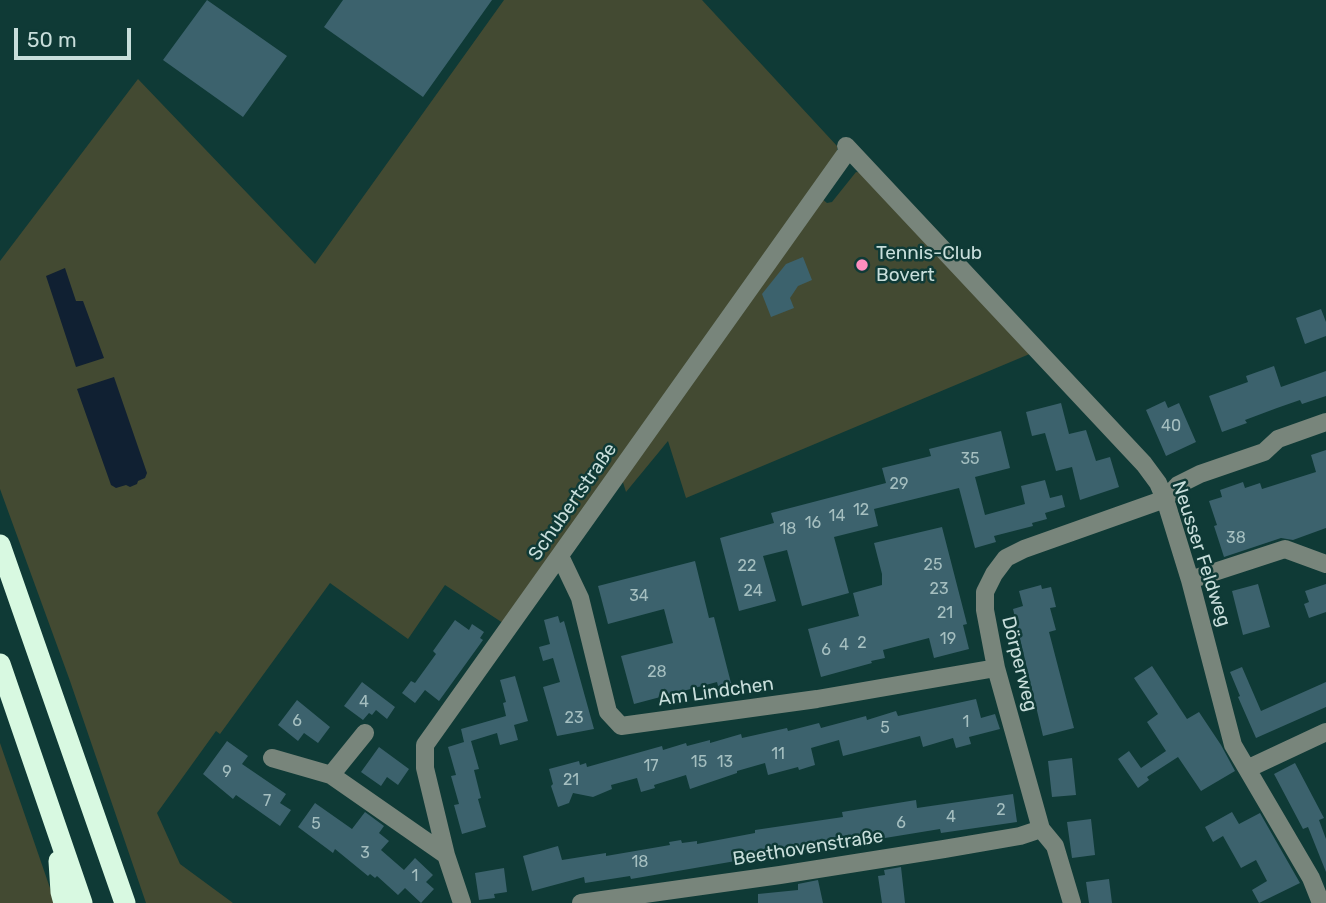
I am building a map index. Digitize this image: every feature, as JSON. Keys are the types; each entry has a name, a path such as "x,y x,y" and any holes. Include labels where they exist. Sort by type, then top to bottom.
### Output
{"highway":[{"path":"0,545 125,903"},
{"path":"0,664 82,903"},
{"path":"57,831 64,903"},
{"path":"114,872 139,903"}],"street":[{"name":"Neusser Feldweg","path":"847,147 1144,464 1158,483 1190,580 1233,746 1311,878 1321,903"},
{"name":"Schubertstraße","path":"462,903 446,855 425,768 425,745 847,147"},
{"name":"Dörperweg","path":"1072,903 1055,846 1041,829 996,668 987,629 985,592 993,574 1006,558 1024,549 1165,499 1178,485 1200,474 1264,453 1278,439 1326,422"},
{"path":"1190,580 1285,549 1326,564"},
{"name":"Am Lindchen","path":"560,556 580,598 608,712 621,726 817,699 996,668"},
{"path":"1247,769 1326,732"},
{"path":"331,775 365,733"},
{"path":"272,758 331,775 446,855"},
{"name":"Beethovenstraße","path":"581,903 944,849 1020,836 1041,829"}],"green space":[{"path":"504,0 702,0 837,146 837,159 506,625 445,585 408,639 330,583 220,734 216,731 157,813 180,864 233,903 146,903 70,681 0,489 0,261 138,79 315,264"},
{"name":"Tennis-Club Bovert","path":"856,172 864,173 1032,353 686,498 668,441 626,492 621,476 821,198 827,203 832,202"},
{"path":"0,743 50,888 55,903 0,903"}],"water":[{"path":"65,268 76,301 83,301 104,358 76,367 46,276"},
{"path":"114,377 147,473 145,478 130,487 126,485 116,488 111,485 77,389"}],"building":[{"path":"207,0 287,56 243,117 163,60"},
{"path":"343,0 492,0 423,97 324,27"},
{"path":"803,257 812,280 798,286 790,298 794,308 771,317 762,294 786,264"},
{"path":"1321,309 1326,322 1326,336 1305,344 1296,318"},
{"path":"1274,366 1281,387 1326,371 1326,396 1302,404 1300,400 1245,420 1247,423 1222,432 1209,396 1248,382 1246,376"},
{"path":"1165,401 1168,408 1179,403 1196,442 1166,456 1146,410"},
{"path":"1061,403 1069,434 1086,430 1096,461 1110,457 1119,487 1080,500 1072,467 1056,471 1045,433 1032,436 1026,412"},
{"path":"1001,431 1010,468 975,477 985,515 1025,504 1021,486 1045,480 1050,498 1062,495 1065,507 1045,513 1047,519 1032,523 1033,526 994,536 996,542 975,548 959,488 874,509 878,526 834,537 849,593 802,606 787,550 763,556 776,601 739,611 720,538 774,523 771,513 886,483 882,468 931,456 929,449"},
{"path":"1326,450 1326,528 1293,540 1281,538 1224,557 1209,501 1222,497 1220,490 1243,482 1245,488 1260,483 1262,489 1316,472 1311,455"},
{"path":"942,527 967,624 963,625 969,649 934,658 929,638 883,650 885,658 821,677 808,629 859,616 853,593 882,585 874,543"},
{"path":"695,561 709,618 714,617 731,683 718,686 717,682 634,704 621,656 673,643 664,609 608,624 598,586"},
{"path":"1258,584 1270,627 1243,635 1232,591"},
{"path":"1326,584 1326,612 1309,618 1304,604 1309,602 1305,591"},
{"path":"1041,585 1042,589 1051,587 1056,607 1050,608 1056,630 1049,632 1074,728 1043,736 1013,609 1023,606 1019,591"},
{"path":"558,616 560,623 564,621 594,729 557,736 543,687 560,682 553,658 543,661 539,647 550,644 544,620"},
{"path":"455,620 469,630 472,624 484,632 480,638 483,640 439,701 425,690 415,703 402,693 411,681 415,683 436,654 433,651"},
{"path":"1152,666 1187,719 1199,712 1235,771 1201,791 1178,757 1147,777 1149,780 1138,788 1118,759 1129,751 1141,768 1166,751 1147,722 1158,714 1134,678"},
{"path":"1242,667 1261,711 1326,682 1326,707 1256,738 1230,672"},
{"path":"515,676 528,721 514,725 518,740 500,745 497,733 471,741 479,769 474,770 481,798 478,799 486,827 462,834 454,805 459,804 451,776 456,775 448,747 464,742 461,729 506,716 503,703 506,702 500,680"},
{"path":"362,682 395,707 387,719 376,710 363,720 344,706"},
{"path":"976,699 981,718 995,714 1000,729 969,737 971,744 956,748 953,738 923,747 920,736 843,756 839,740 811,748 815,765 799,770 798,767 768,775 765,763 690,789 686,775 641,792 637,778 611,785 612,789 593,797 573,793 569,803 558,807 551,786 553,784 549,769 579,761 580,765 586,763 587,767 662,746 663,750 686,743 687,746 710,740 710,743 741,734 742,738 819,723 821,728 866,716 867,720 896,711 898,716"},
{"path":"297,700 330,727 318,743 304,733 298,741 278,725"},
{"path":"227,741 248,756 242,764 286,794 280,803 291,810 280,826 236,795 233,799 203,774"},
{"path":"379,747 409,769 398,785 387,777 381,786 361,772"},
{"path":"1072,758 1076,795 1052,797 1048,761"},
{"path":"1295,763 1324,818 1319,820 1326,839 1326,872 1308,827 1303,829 1274,774"},
{"path":"1013,794 1017,822 941,833 940,829 830,847 831,849 759,857 631,879 630,876 585,883 584,877 532,891 523,856 558,846 562,860 606,853 606,856 670,845 669,842 681,840 682,843 697,841 697,844 755,833 755,830 843,817 842,812 916,800 917,808"},
{"path":"315,803 352,829 365,812 384,826 379,833 389,841 381,850 404,870 415,858 433,875 426,882 434,889 421,903 405,888 398,895 377,876 368,876 335,849 333,853 298,827"},
{"path":"1232,812 1239,824 1260,813 1300,883 1259,903 1252,890 1267,881 1256,860 1241,868 1223,836 1213,842 1205,827"},
{"path":"1091,819 1095,855 1072,858 1067,822"},
{"path":"901,867 905,903 882,903 878,876 885,875 884,870"},
{"path":"504,868 507,892 494,894 495,898 479,900 475,873"},
{"path":"1109,879 1112,903 1089,903 1086,882"},
{"path":"818,880 823,903 758,903 758,894 798,890 798,884"}],"place":[{"name":"Tennis-Club Bovert","path":"862,265"}]}
